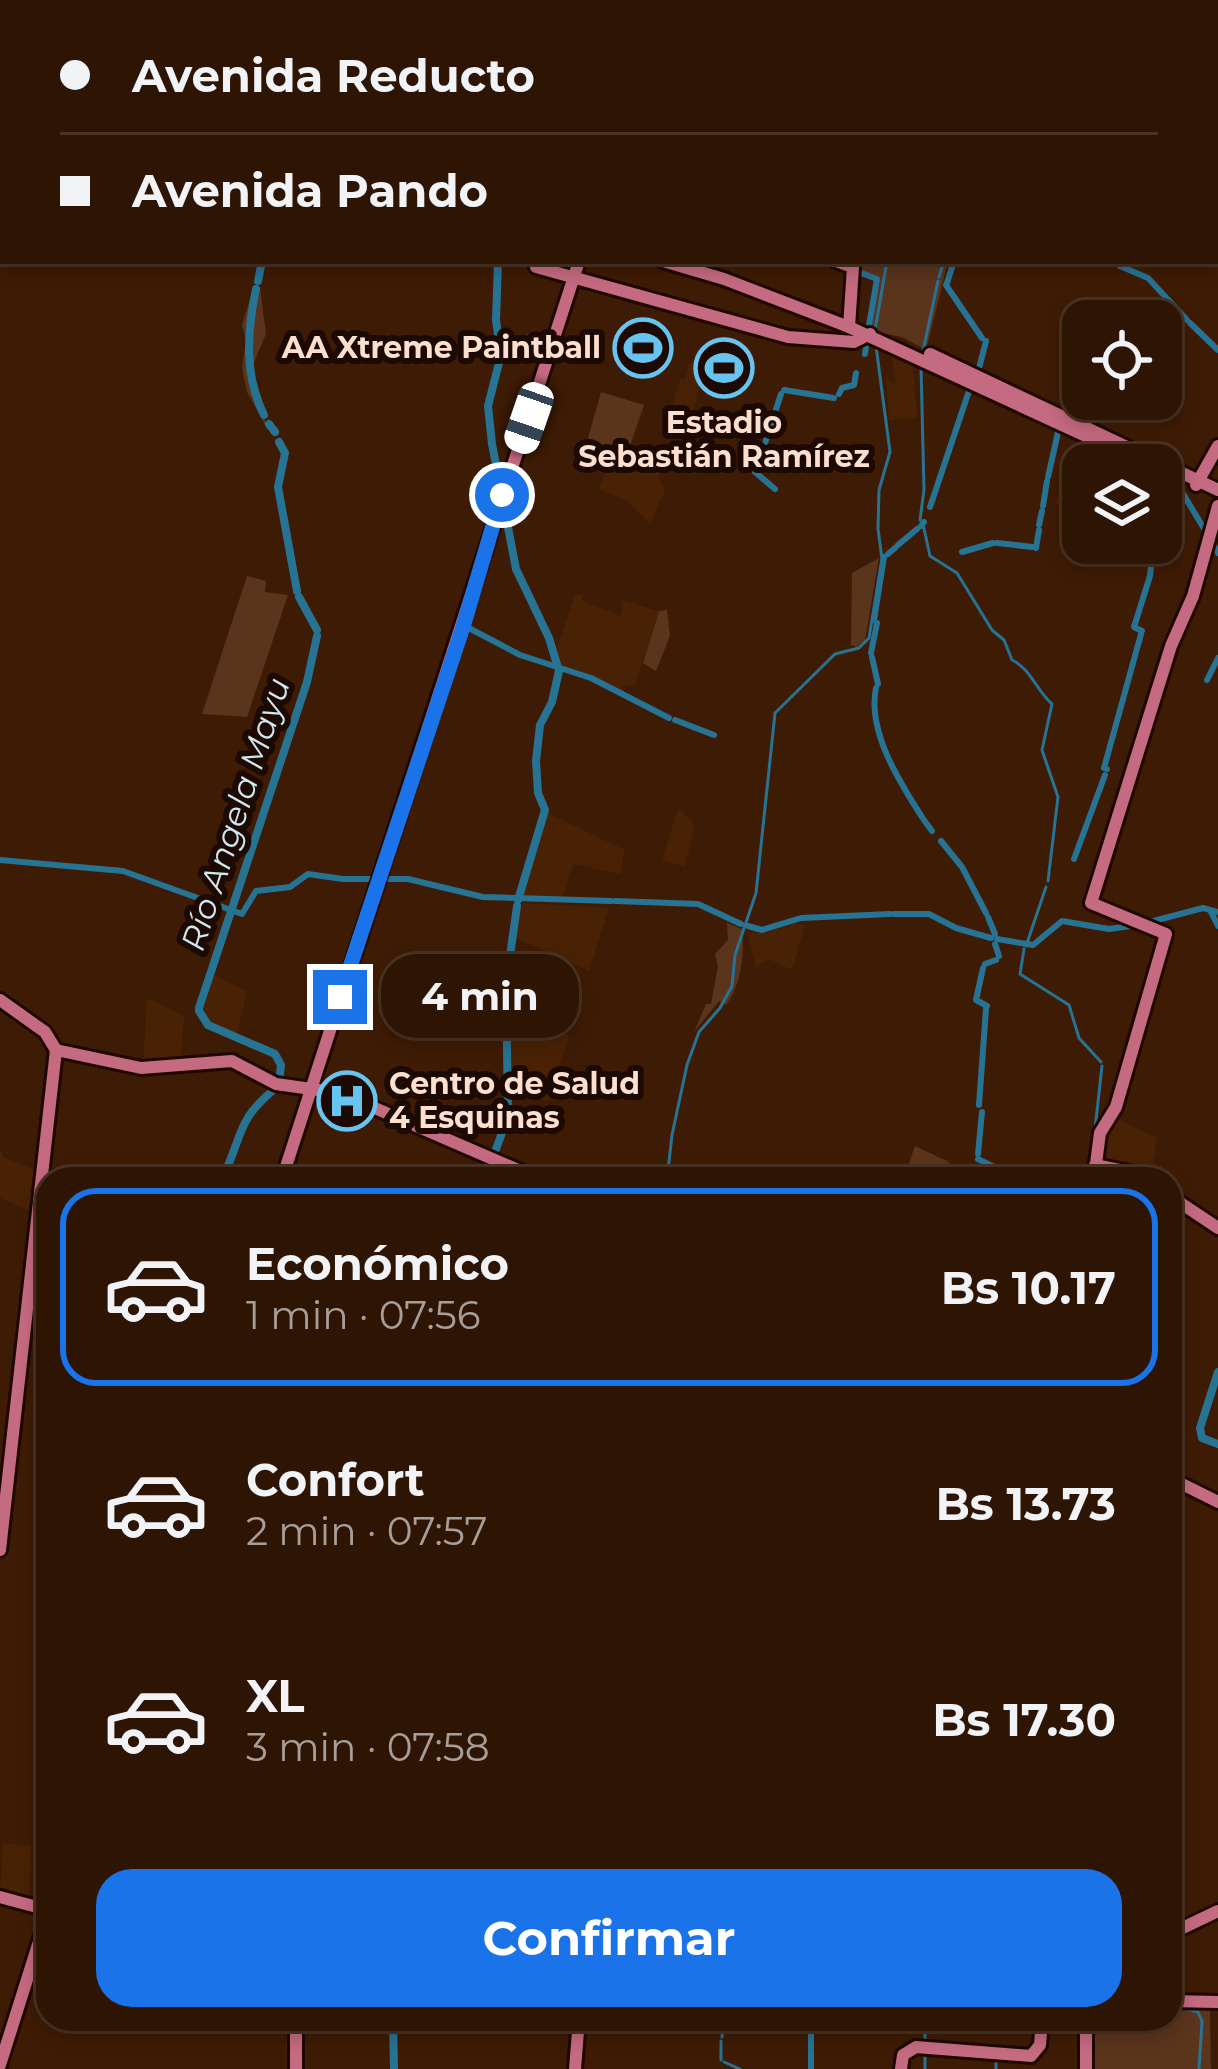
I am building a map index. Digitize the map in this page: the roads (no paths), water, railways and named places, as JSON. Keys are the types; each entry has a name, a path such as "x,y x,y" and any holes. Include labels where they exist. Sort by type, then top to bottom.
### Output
{"main road":[{"path":"536,264 574,279 788,337 854,342 869,334"},
{"path":"286,1167 578,264"},
{"path":"673,264 900,345 1218,492"},
{"path":"844,264 853,267 869,334"},
{"path":"922,355 987,393 1102,444"},
{"path":"1197,483 1218,446"},
{"path":"1182,478 1197,483"},
{"path":"1096,1167 1100,1133 1116,1107 1166,934 1091,903 1172,646 1193,596 1218,506"},
{"path":"0,1000 45,1031 56,1051 43,1167"},
{"path":"56,1051 142,1068 219,1059 238,1063 281,1085 311,1086 362,1102 509,1167"},
{"path":"1182,1204 1218,1228"},
{"path":"0,1550 36,1229"},
{"path":"1182,1484 1218,1502"},
{"path":"0,1897 36,1908"},
{"path":"1182,1931 1218,1914"},
{"path":"0,2065 36,1949"},
{"path":"1182,2003 1218,2004"},
{"path":"297,2069 298,2031"},
{"path":"575,2069 578,2031"},
{"path":"903,2069 904,2055 912,2047 1031,2056 1040,2045 1042,2031"},
{"path":"1086,2031 1086,2069"}],"waterway":[{"name":"Río Angela Mayu","path":"258,281 261,264"},
{"path":"498,264 496,320 501,355 488,406 492,444 516,569 549,638 559,671 552,702 540,725 536,761 538,793 545,810 518,900"},
{"path":"875,330 886,264"},
{"path":"939,277 943,264"},
{"path":"947,283 953,264"},
{"path":"1120,266 1148,278 1187,320"},
{"path":"856,271 877,279 868,331"},
{"path":"922,356 938,281"},
{"path":"946,285 982,338"},
{"name":"Río Angela Mayu","path":"256,289 249,353 264,415"},
{"path":"1190,323 1218,350"},
{"path":"865,354 867,338"},
{"path":"977,376 986,341"},
{"path":"668,1167 687,1065 699,1032 732,986 735,955 756,893 775,713 835,654 859,648 869,638 882,559 879,490 890,452 876,346"},
{"path":"920,520 924,490 921,365"},
{"path":"839,394 842,388 854,385 856,373"},
{"path":"930,507 970,388"},
{"path":"784,390 834,398"},
{"path":"756,471 781,394"},
{"name":"Río Angela Mayu","path":"269,424 275,432"},
{"path":"1048,477 1059,428"},
{"name":"Río Angela Mayu","path":"279,442 285,453 278,487 297,591"},
{"path":"755,472 775,489"},
{"path":"1043,506 1047,481"},
{"path":"1182,492 1206,532"},
{"path":"1039,525 1042,511"},
{"path":"921,526 924,522"},
{"path":"923,524 930,556 957,573 992,630 1004,640 1012,660 1052,704 1042,750 1058,797 1048,881"},
{"path":"898,545 917,529"},
{"path":"1036,548 1039,530"},
{"path":"1211,540 1218,553"},
{"path":"962,552 993,543"},
{"path":"997,543 1033,547"},
{"path":"888,554 895,548"},
{"path":"874,620 884,557"},
{"path":"1142,631 1134,627 1151,564"},
{"name":"Río Angela Mayu","path":"299,597 317,630"},
{"path":"871,653 877,623"},
{"path":"465,626 520,655 591,678 669,718"},
{"path":"1107,769 1141,634"},
{"name":"Río Angela Mayu","path":"199,1008 307,682 317,636"},
{"path":"872,657 878,684"},
{"path":"1207,680 1218,658"},
{"path":"876,688 881,739 922,817"},
{"path":"675,720 714,735"},
{"path":"1074,859 1105,775"},
{"path":"924,820 932,831"},
{"path":"941,841 962,867 986,913"},
{"path":"0,860 123,871 242,914 256,891 290,887 308,874 408,879 483,897 611,901"},
{"path":"1026,946 1046,887"},
{"path":"615,901 698,904 741,924"},
{"path":"498,1167 495,1152 508,1116 506,984 517,906"},
{"path":"1146,923 1203,908 1218,912"},
{"path":"1211,912 1218,926"},
{"path":"748,926 762,930 801,918 890,914"},
{"path":"894,914 929,914 991,938"},
{"path":"988,917 995,934"},
{"path":"997,939 1033,945 1062,921 1109,929 1137,925"},
{"path":"995,944 999,956"},
{"path":"1024,949 1020,974 1069,1005 1079,1038 1101,1062"},
{"path":"985,964 996,960"},
{"path":"983,968 976,1000 987,1006"},
{"path":"979,1105 986,1009"},
{"name":"Río Angela Mayu","path":"199,1011 208,1025 275,1054 281,1065 279,1083"},
{"path":"1095,1129 1102,1066"},
{"name":"Río Angela Mayu","path":"227,1167 247,1119 277,1087"},
{"path":"978,1154 982,1112"},
{"path":"1090,1167 1091,1157"},
{"path":"978,1159 994,1167"},
{"path":"1218,1372 1200,1428 1202,1438 1218,1444"},
{"path":"1184,2008 1198,2012 1202,2021 1199,2069"},
{"path":"393,2031 394,2069"},
{"path":"722,2031 722,2037"},
{"path":"808,2031 811,2069"},
{"path":"925,2031 925,2041"},
{"path":"721,2041 721,2060"},
{"path":"925,2055 925,2069"},
{"path":"996,2061 996,2069"},
{"path":"724,2062 740,2069"}],"place":[{"name":"AA Xtreme Paintball","path":"643,348"},
{"name":"Estadio Sebastián Ramírez","path":"724,368"},
{"name":"Centro de Salud 4 Esquinas","path":"347,1101"}]}
